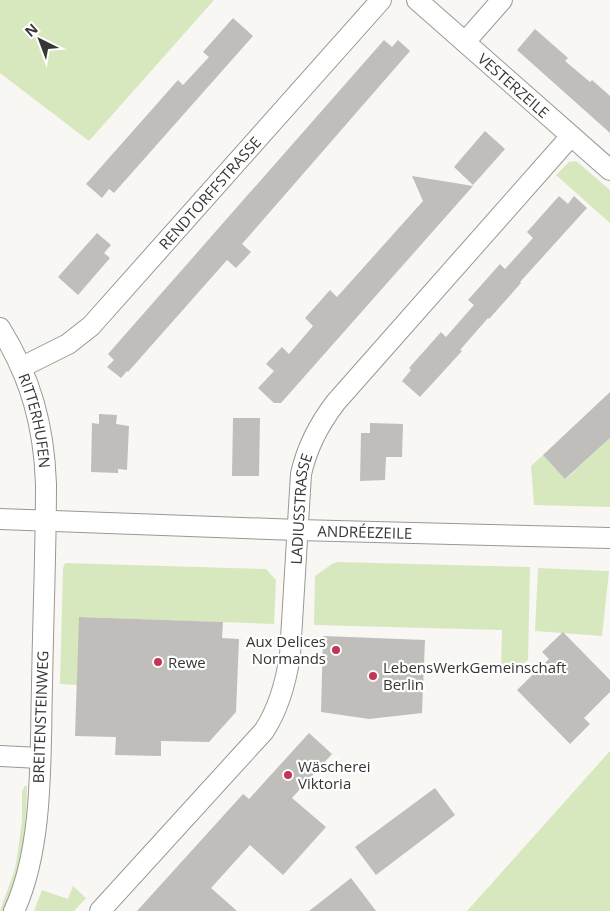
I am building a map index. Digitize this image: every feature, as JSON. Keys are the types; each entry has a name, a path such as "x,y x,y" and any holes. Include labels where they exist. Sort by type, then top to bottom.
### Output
{"street":[{"name":"RENDTORFFSTRASSE","path":"22,367 68,344 91,326 381,0"},
{"name":"VESTERZEILE","path":"417,0 610,170"},
{"path":"465,42 502,0"},
{"name":"LADIUSSTRASSE","path":"100,911 258,738 270,721 278,704 290,655 298,530 298,491 311,442 327,414 571,136"},
{"name":"RITTERHUFEN","path":"0,328 22,367 35,404 43,439 46,476 46,520"},
{"name":"ANDRÉEZEILE","path":"0,518 298,530 610,538"},
{"name":"BREITENSTEINWEG","path":"14,911 30,865 36,828 40,758 46,520"},
{"path":"0,756 40,758"}],"green space":[{"path":"0,0 214,0 89,141 0,73"},
{"path":"576,161 610,190 610,223 556,175 569,162"},
{"path":"610,438 610,507 534,505 531,466 543,455 566,479"},
{"path":"337,562 530,567 528,660 507,675 501,671 502,630 314,625 315,576"},
{"path":"65,563 266,569 276,580 274,624 80,617 77,685 60,684 63,568"},
{"path":"538,568 609,571 602,636 535,631"},
{"path":"610,751 610,911 467,911"},
{"path":"27,786 26,818 19,866 10,896 3,911 0,911 15,869 22,820 22,791"},
{"path":"73,886 86,898 74,911 34,911 42,890 68,899"}],"building":[{"path":"233,18 253,36 114,193 109,189 102,198 86,184 178,80 183,85 209,57 203,52"},
{"path":"535,29 568,58 565,61 590,82 592,80 610,96 610,133 517,50"},
{"path":"384,40 392,47 398,40 410,51 242,244 251,252 236,268 227,260 121,378 107,367 114,360 108,354"},
{"path":"485,131 505,149 473,185 454,167"},
{"path":"412,176 473,186 281,403 274,403 258,388 274,371 266,364 282,347 289,354 313,326 305,318 330,290 337,297 423,201"},
{"path":"559,196 568,204 574,196 587,208 420,397 402,381 411,370 409,368 441,332 446,337 474,305 468,300 500,264 505,269 533,238 527,232"},
{"path":"97,233 111,245 104,253 110,258 78,295 58,277"},
{"path":"610,392 610,438 565,479 543,455"},
{"path":"99,414 117,415 116,424 129,426 127,470 118,469 118,473 91,472 92,423 99,424"},
{"path":"233,418 260,418 259,476 232,476"},
{"path":"370,423 403,424 402,457 386,457 385,480 360,481 361,433 370,433"},
{"name":"Rewe","path":"79,617 223,622 222,638 239,639 236,712 209,742 161,741 161,756 115,755 116,737 75,736"},
{"path":"563,632 610,680 610,692 584,718 590,724 570,744 517,690 549,659 542,652"},
{"name":"LebensWerkGemeinschaft Berlin","path":"323,636 425,640 422,713 369,719 321,712"},
{"path":"309,733 332,754 292,798 326,827 283,875 250,845 211,888 237,911 137,911 243,794 249,799"},
{"path":"435,788 455,815 376,875 355,847"},
{"path":"351,878 376,911 309,911 327,897"}],"place":[{"name":"Aux Delices Normands","path":"336,650"},
{"name":"Rewe","path":"158,662"},
{"name":"LebensWerkGemeinschaft Berlin","path":"373,676"},
{"name":"Wäscherei Viktoria","path":"288,775"}]}
